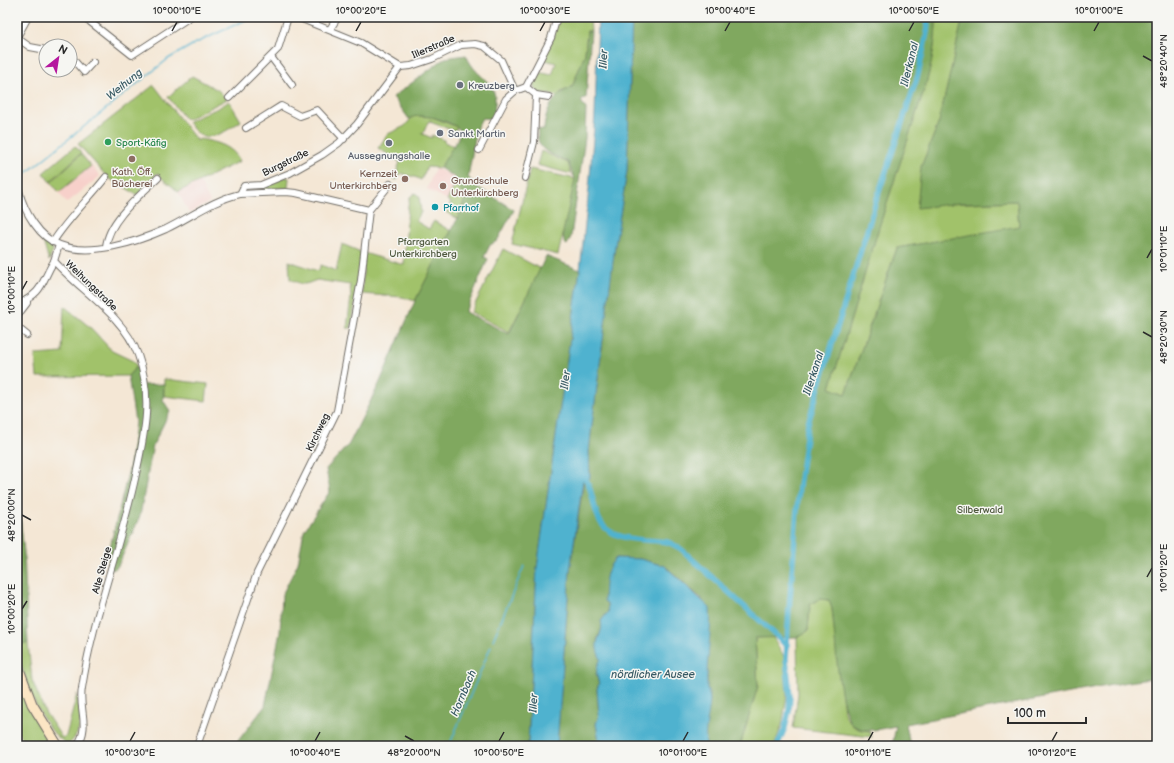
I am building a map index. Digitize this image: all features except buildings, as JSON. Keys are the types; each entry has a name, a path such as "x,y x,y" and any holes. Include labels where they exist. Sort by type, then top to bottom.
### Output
{"main road":[{"path":"17,664 32,704 58,746"}],"street":[{"path":"28,17 17,37 30,47 38,48"},
{"path":"84,17 132,55 190,17"},
{"path":"229,98 278,49 288,17"},
{"path":"297,17 330,29 380,54 400,67"},
{"path":"330,29 338,17"},
{"path":"480,150 506,99 515,91 526,88 551,38 557,17"},
{"name":"Illerstraße","path":"400,67 411,66 432,59 461,45 475,44 484,46 501,60 515,91"},
{"path":"271,57 292,85"},
{"path":"78,65 84,72 93,62"},
{"name":"Burgstraße","path":"59,245 75,249 106,247 134,242 165,229 218,200 240,194 244,186 261,185 290,173 322,155 343,138 357,124 400,67"},
{"path":"526,88 536,95 549,96"},
{"path":"525,178 534,142 536,95"},
{"path":"246,128 281,106 300,116 318,110 343,138"},
{"path":"17,171 22,199 31,218 44,235 59,245"},
{"path":"53,242 69,220 89,199 106,177"},
{"path":"106,247 110,234 126,209 158,178"},
{"path":"240,194 296,193 369,210 390,184"},
{"name":"Kirchweg","path":"196,746 257,573 337,411 362,280 369,210"},
{"name":"Weihungstraße","path":"59,245 54,261 109,314 133,344 140,363 147,399"},
{"path":"17,305 27,300 39,290 54,261"},
{"path":"17,316 27,303 27,300"},
{"path":"17,326 27,335"},
{"name":"Alte Steige","path":"77,746 84,730 81,689 96,627 127,515 147,423 147,399"}],"shaded area":[{"path":"81,153 100,176 67,203 50,182"},
{"name":"Grundschule Unterkirchberg","path":"435,168 454,177 465,199 462,208 427,189"},
{"path":"199,181 210,202 189,213 178,192"}],"green space":[{"path":"559,17 590,17 591,31 587,31 585,54 572,87 561,92 557,96 536,92 533,83 537,72 552,75 556,63 542,59 555,32"},
{"name":"Silberwald","path":"632,17 936,17 932,61 925,87 880,224 830,388 846,394 897,248 1019,226 1017,201 959,203 917,208 921,167 939,122 963,17 1157,17 1157,678 1128,682 906,724 910,746 892,746 896,726 875,730 864,730 854,726 849,719 844,706 838,672 832,609 829,600 820,599 810,605 808,631 797,637 755,638 758,686 740,746 706,746 705,736 710,698 707,689 708,635 711,626 702,599 665,566 640,559 616,558 607,576 606,590 608,612 601,621 603,626 597,640 601,659 596,674 599,684 597,689 599,715 596,724 600,746 557,746 570,570 584,480 590,478 589,452 591,433 615,246 627,171"},
{"path":"936,17 963,17 939,122 921,167 947,204 1017,201 1019,227 897,248 846,394 830,388 880,224 925,87 932,61"},
{"path":"587,31 591,31 586,98 581,101 586,109 585,138 571,237 567,245 564,243 563,232 575,179 568,162 550,154 539,143 538,129 544,130 548,110 555,99 565,90 572,87 585,54"},
{"path":"466,55 471,65 488,83 495,96 495,106 492,119 482,118 477,127 468,177 476,186 514,210 497,241 490,245 484,257 488,259 465,312 509,334 546,256 580,270 537,568 528,746 234,746 265,706 280,632 282,595 298,563 304,531 330,491 326,469 349,444 379,384 415,301 461,212 465,199 454,177 440,168 458,138 460,130 450,123 435,118 420,116 409,119 393,97 445,58"},
{"path":"192,76 218,90 227,99 186,120 168,97"},
{"path":"154,85 197,141 200,139 223,145 233,151 240,161 178,192 157,173 138,195 108,178 78,144"},
{"path":"229,101 241,121 221,134 209,137 203,136 198,134 188,122 220,107"},
{"path":"413,116 432,117 457,127 455,131 430,122 431,120 428,122 423,134 420,133 432,138 432,135 454,146 440,168 427,167 421,180 401,173 397,180 394,179 400,162 378,148 388,134 405,126"},
{"path":"75,146 81,153 50,182 43,173"},
{"path":"541,151 568,163 571,174 537,165"},
{"path":"81,154 91,166 59,192 51,182"},
{"path":"530,169 576,179 558,255 512,244"},
{"path":"286,177 289,178 288,188 251,189 251,187"},
{"path":"457,182 465,199 457,219 446,212 451,203 447,200"},
{"name":"Pfarrgarten Unterkirchberg","path":"415,193 419,196 421,212 416,221 429,229 434,221 451,231 415,301 402,297 362,294 364,253 404,265 408,205 410,197"},
{"path":"42,238 52,246 53,250 49,261"},
{"path":"342,244 361,252 359,280 351,328 347,328 351,297 350,285 317,280 304,284 290,279 289,261 318,271 321,265 336,271"},
{"path":"503,249 541,269 509,332 471,312"},
{"path":"64,306 91,328 112,351 133,361 137,366 128,376 37,377 35,355 62,353"},
{"path":"137,366 142,385 164,384 163,400 170,411 153,445 140,516 118,566 113,570 108,565 109,551 130,465 135,422 128,376"},
{"path":"164,379 208,384 206,401 164,396"},
{"path":"17,489 24,552 28,643 19,644 17,651"},
{"path":"820,599 829,600 832,609 844,712 853,726 869,731 872,737 793,728 798,694 797,637 808,631 810,605"},
{"path":"773,637 784,657 787,695 782,725 774,746 740,746 758,686 755,638"},
{"path":"28,643 32,680 45,712 62,738 66,736 77,694 80,714 79,727 74,739 69,744 60,739 50,729 34,701 27,685 22,669 19,644"},
{"path":"17,675 51,746 29,746 17,732"}],"water":[{"name":"Iller","path":"598,17 632,17 627,171 615,246 591,433 589,452 590,478 583,480 570,570 557,746 528,746 537,568 580,270 595,114"},
{"name":"nördlicher Ausee","path":"616,558 640,559 665,566 710,608 707,688 710,700 706,729 706,746 600,746 596,724 599,715 597,689 599,684 597,671 601,659 598,653 597,643 602,626 601,621 608,612 607,604 604,601 607,573"}],"waterway":[{"name":"Weihung","path":"20,178 168,59 194,44 252,17"},
{"name":"Illerkanal","path":"777,746 785,728 789,711 790,696 786,659 789,610 799,486 808,423 876,201 918,75 928,28 927,17"},
{"path":"582,475 588,484 598,517 607,529 622,537 667,542 681,549 787,647"},
{"name":"Hornbach","path":"493,640 524,566"},
{"name":"Hornbach","path":"449,746 491,646"}],"place":[{"name":"Kreuzberg","path":"460,85"},
{"name":"Sankt Martin","path":"440,133"},
{"name":"Sport-Käfig","path":"108,142"},
{"name":"Aussegnungshalle","path":"389,143"},
{"name":"Kath. Öff. Bücherei","path":"132,159"},
{"name":"Kernzeit Unterkirchberg","path":"405,179"},
{"name":"Grundschule Unterkirchberg","path":"443,186"},
{"name":"Pfarrhof","path":"435,207"}]}
